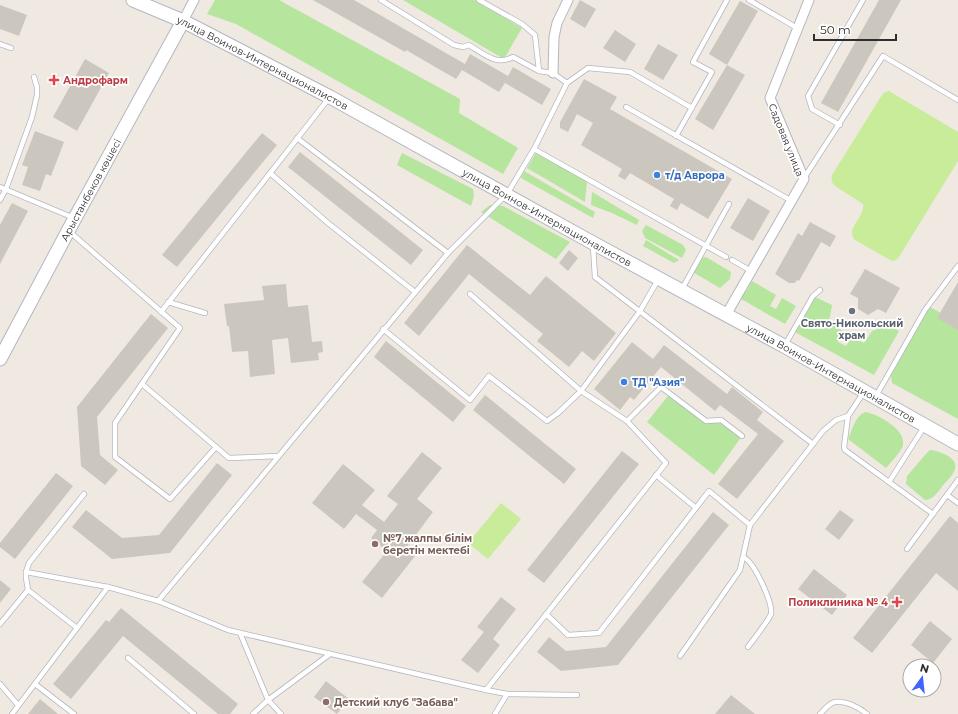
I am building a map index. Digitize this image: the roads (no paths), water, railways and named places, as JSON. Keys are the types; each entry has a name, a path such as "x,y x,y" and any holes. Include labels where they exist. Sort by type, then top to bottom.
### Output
{"street":[{"name":"улица Воинов-Интернационалистов","path":"133,0 183,21 330,97 593,243 784,346 958,444"},
{"path":"183,21 194,0"},
{"path":"553,73 554,37 557,23 568,0"},
{"name":"Садовая улица","path":"726,315 790,200 804,179 770,98 808,0"},
{"name":"Арыстанбеков көшесі","path":"0,359 183,21"}],"lane":[{"path":"381,0 454,45 462,47 469,45 496,60 505,61 513,57 539,71 553,73 567,83"},
{"path":"479,0 522,24 535,35 539,71"},
{"path":"676,136 712,72 693,62 727,0"},
{"path":"749,0 797,28"},
{"path":"840,125 812,109 808,96 863,0"},
{"path":"0,44 11,48"},
{"path":"804,179 883,56 958,100"},
{"path":"158,601 383,329 448,253 507,194 534,149 567,83 588,68 630,72 692,108"},
{"path":"0,200 6,189 32,117 37,95 37,87 34,76"},
{"path":"161,312 330,97"},
{"path":"626,107 790,200"},
{"path":"297,138 448,253"},
{"path":"534,149 726,257"},
{"path":"270,173 328,223 415,292"},
{"path":"0,187 75,218"},
{"path":"681,290 729,204"},
{"path":"69,231 180,328 115,422 115,457 170,499 216,447"},
{"path":"593,243 595,277 813,444"},
{"path":"732,260 751,271"},
{"path":"680,656 740,570 750,525 823,431 836,420 848,416 870,395 924,310 958,266"},
{"path":"383,329 470,400 489,376 547,421 581,391 640,311 659,278"},
{"path":"784,346 813,296 820,290"},
{"path":"470,294 581,391 627,421 666,463 486,690"},
{"path":"168,302 206,313"},
{"path":"142,384 229,458 278,456"},
{"path":"627,421 661,387 706,421 722,420 742,436"},
{"path":"848,416 844,440 845,450 933,514"},
{"path":"889,482 925,426"},
{"path":"656,475 696,508"},
{"path":"907,549 958,480"},
{"path":"546,614 568,635 599,633 709,491 750,525"},
{"path":"0,624 28,590 26,572 29,563 84,494"},
{"path":"947,495 958,503"},
{"path":"743,557 753,566 771,607 769,618 748,647"},
{"path":"26,572 108,587 158,601 228,630 486,690 507,694 577,695"},
{"path":"12,714 108,587"},
{"path":"28,590 77,628"},
{"path":"240,633 268,700 281,714"},
{"path":"253,714 268,700 330,654"},
{"path":"128,658 194,714"},
{"path":"0,684 18,705"},
{"path":"35,684 74,714"},
{"path":"495,714 507,694"},
{"path":"820,714 826,707 835,702 849,703 867,714"}],"place":[{"name":"Андрофарм","path":"54,80"},
{"name":"т/д Аврора","path":"657,175"},
{"name":"Свято-Никольский храм","path":"852,311"},
{"name":"ТД \"Азия\"","path":"624,382"},
{"name":"№7 жалпы білім беретін мектебі","path":"375,544"},
{"name":"Поликлиника № 4","path":"897,602"},
{"name":"Детский клуб \"Забава\"","path":"326,702"}]}
